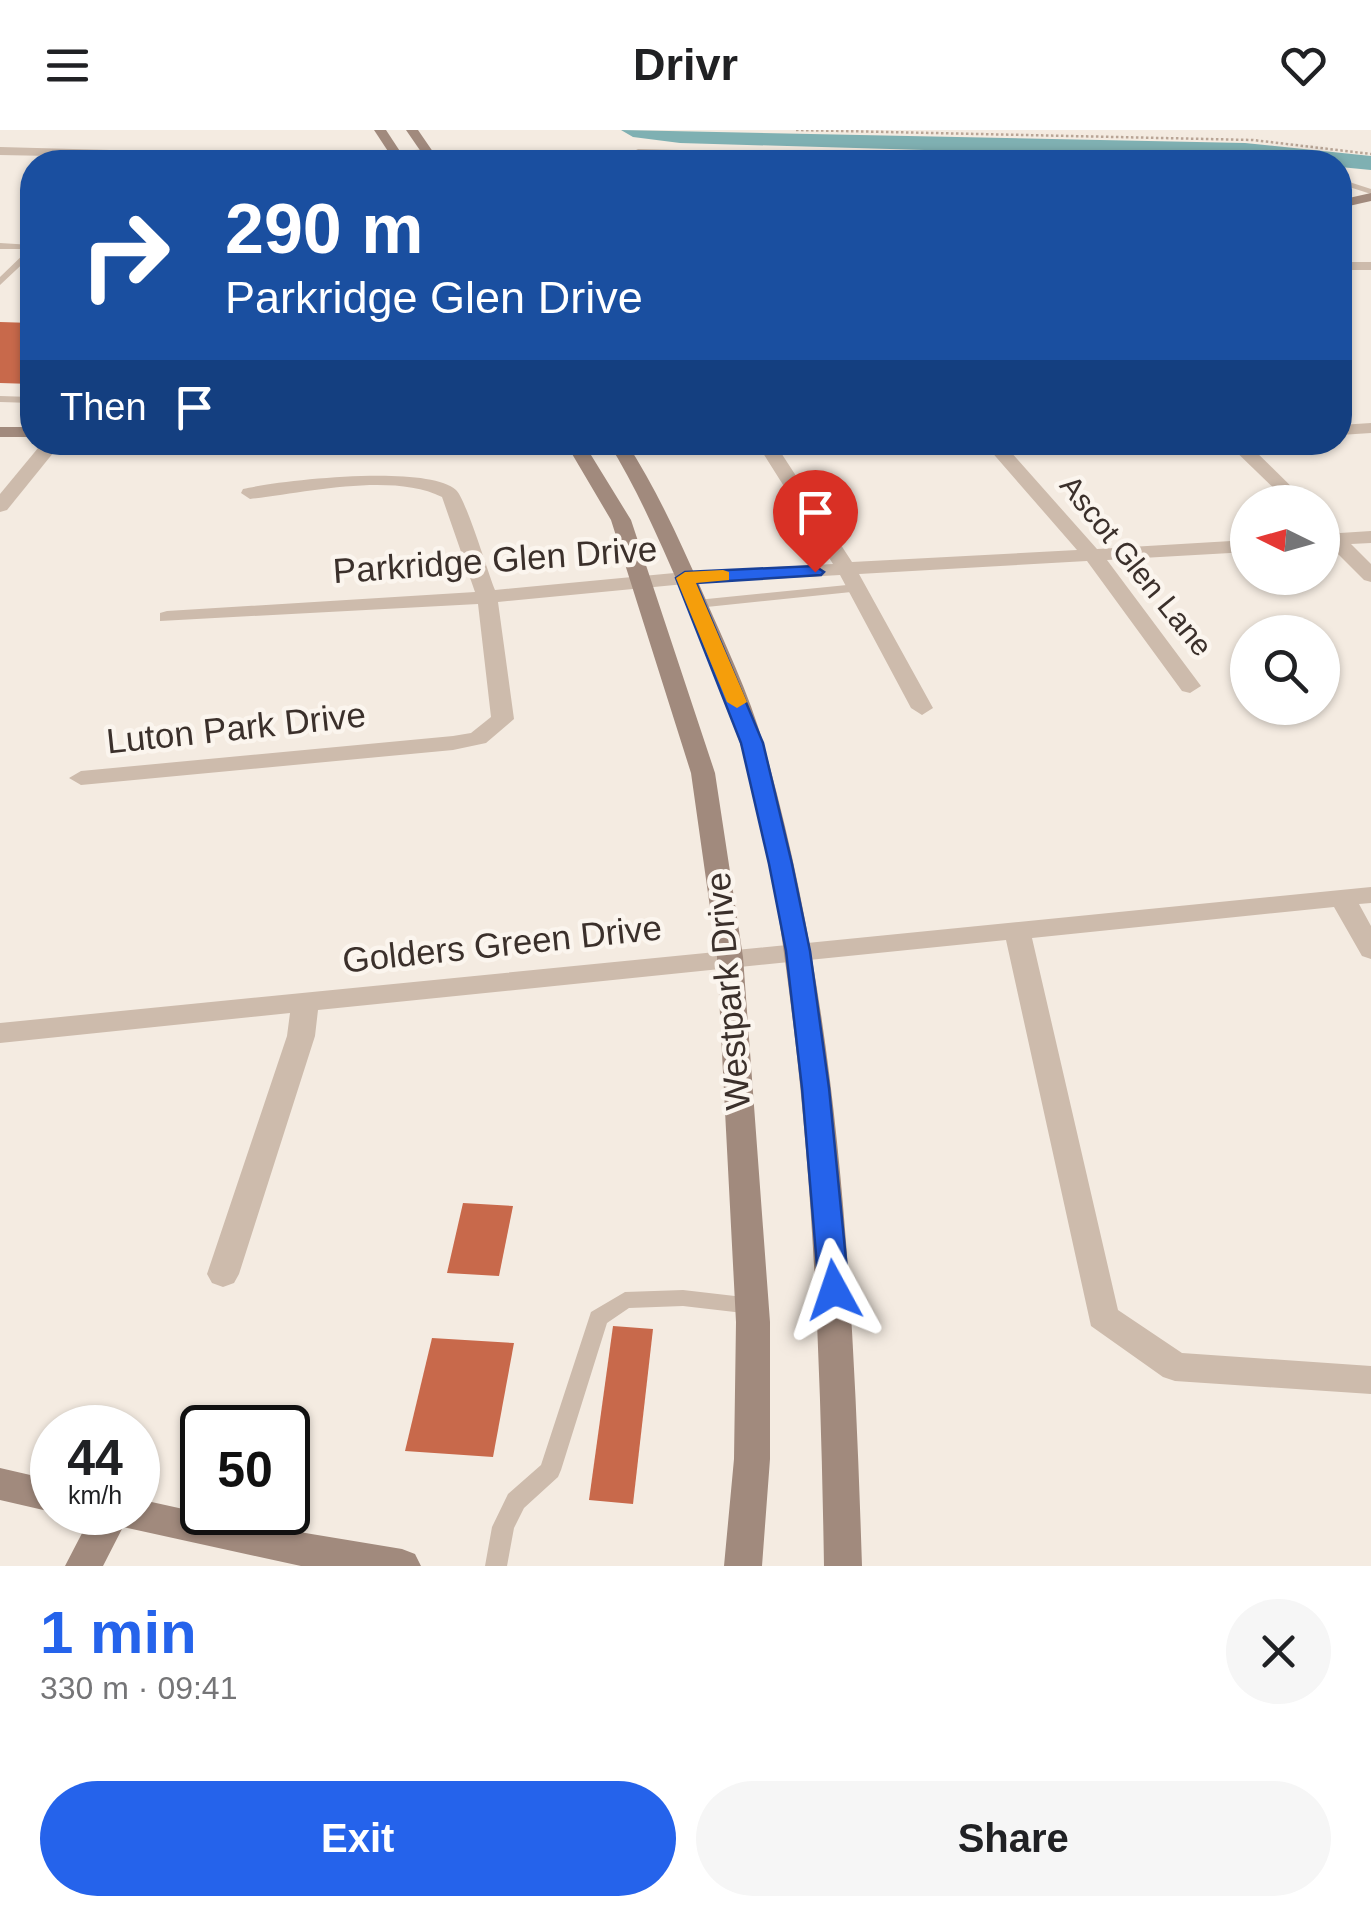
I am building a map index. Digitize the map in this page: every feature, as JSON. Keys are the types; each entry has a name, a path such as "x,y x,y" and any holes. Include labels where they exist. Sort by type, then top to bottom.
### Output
{"main road":[{"name":"Westpark Drive","path":"582,455 622,520 703,773 730,957 752,1306 752,1460 742,1566"},
{"name":"Westpark Drive","path":"625,455 648,491 752,743 798,951 820,1122 837,1324 843,1566"},
{"path":"0,1484 30,1491"},
{"path":"160,1520 252,1541 402,1566"},
{"path":"84,1566 100,1535"}],"street":[{"path":"0,506 41,455"},
{"path":"773,455 852,579 922,708"},
{"name":"Ascot Glen Lane","path":"1004,455 1095,558 1190,686"},
{"path":"1249,455 1280,485"},
{"path":"250,493 422,482 441,486 450,494 487,597"},
{"path":"1340,536 1371,537"},
{"name":"Parkridge Glen Drive","path":"167,617 487,597 685,578 852,579 1230,547"},
{"path":"1340,547 1371,576"},
{"name":"Luton Park Drive","path":"81,778 478,738 503,719 487,597"},
{"name":"Golders Green Drive","path":"0,1033 730,957 1371,896"},
{"path":"1342,898 1371,950"},
{"path":"1017,929 1103,1318 1175,1366 1371,1380"},
{"path":"222,1274 300,1036 305,1004"}],"lane":[{"path":"0,282 20,264"},
{"path":"0,265 18,266"},
{"path":"696,604 852,579"},
{"path":"496,1566 503,1527 516,1501 550,1470 598,1318 625,1300 682,1298 752,1306"}],"path":[{"path":"796,130 1227,139 1371,152"}],"building":[{"path":"0,322 20,323 20,384 0,383"},
{"path":"463,1203 513,1206 499,1276 447,1273"},
{"path":"613,1326 653,1329 633,1504 589,1500"},
{"path":"432,1338 514,1343 493,1457 405,1451"}],"waterway":[{"path":"633,130 680,136 1245,150"},
{"path":"1352,161 1371,163"}],"slow traffic":[{"path":"723,576 685,578 737,702"}],"route":[{"path":"815,572 685,578 752,743 781,864 798,951 816,1088 834,1290"}]}
